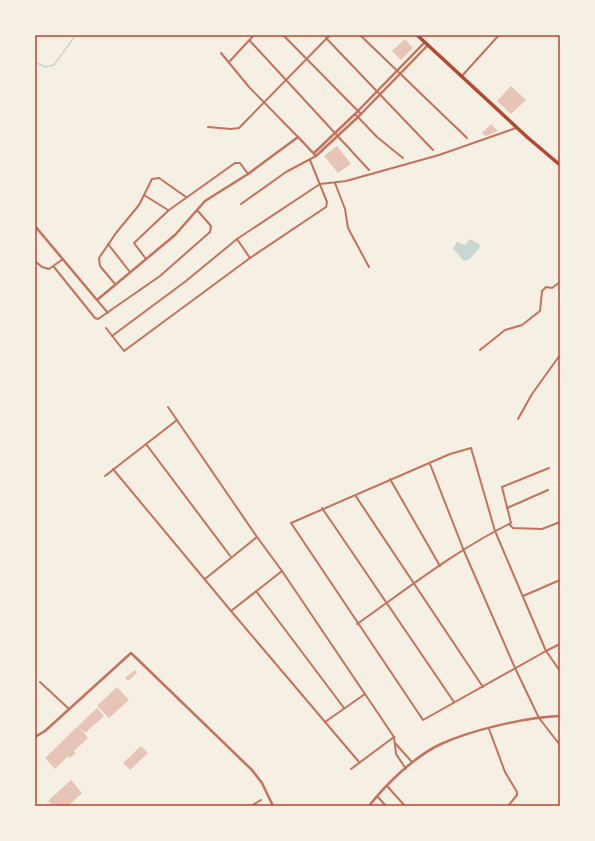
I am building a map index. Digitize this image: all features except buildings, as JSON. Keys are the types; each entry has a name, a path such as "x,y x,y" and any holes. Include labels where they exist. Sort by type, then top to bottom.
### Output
{"main road":[{"path":"417,35 517,128 560,165"}],"street":[{"path":"230,61 254,35"},
{"path":"283,35 361,114"},
{"path":"208,127 231,129 239,128 330,35"},
{"path":"360,35 467,138"},
{"path":"461,77 499,35"},
{"path":"326,38 432,150"},
{"path":"250,41 368,170"},
{"path":"241,204 286,172 311,159 396,71 426,44"},
{"path":"315,155 338,137 361,114 400,74 426,44"},
{"path":"221,53 230,61 249,87 315,155"},
{"path":"355,114 377,137 403,158"},
{"path":"112,336 186,281 237,239 320,184 335,183 439,155 517,128"},
{"path":"97,300 175,235 205,201 248,174 298,137"},
{"path":"106,328 124,351 250,258 326,207 327,202 311,159"},
{"path":"146,259 134,243 169,210 235,163 240,163 248,174"},
{"path":"115,284 99,262 108,244 140,205 152,179 155,177 169,184 186,197"},
{"path":"335,183 345,209 348,228 369,267"},
{"path":"144,195 169,210"},
{"path":"54,267 95,318 98,319 160,276 210,232 211,226 197,210"},
{"path":"35,226 108,313"},
{"path":"237,239 250,258"},
{"path":"108,244 130,272"},
{"path":"35,261 46,269 54,267 64,259"},
{"path":"480,350 505,330 522,325 540,311 542,290 546,287 552,288 560,282"},
{"path":"518,419 532,394 560,355"},
{"path":"168,407 282,571 394,737 396,743 396,754 406,769"},
{"path":"105,476 177,420"},
{"path":"146,444 232,557"},
{"path":"560,644 546,651 515,668 423,720 357,624 291,523 354,494 430,464 450,454 471,448 495,531 546,651 560,671"},
{"path":"430,464 464,551 515,668 539,718 560,745"},
{"path":"357,624 440,566 495,531 509,524 512,520 507,508 502,487 549,468"},
{"path":"113,469 230,611 359,762"},
{"path":"390,479 440,566"},
{"path":"507,508 548,490"},
{"path":"354,494 416,583 483,686"},
{"path":"322,508 454,702"},
{"path":"509,524 513,528 538,530 560,522"},
{"path":"204,579 257,537"},
{"path":"230,611 282,571"},
{"path":"523,596 560,580"},
{"path":"256,591 344,708"},
{"path":"35,737 45,731 131,653 252,770 262,783 273,806"},
{"path":"40,682 69,709"},
{"path":"325,722 365,694"},
{"path":"369,806 387,786 406,769 440,744 527,718 560,716"},
{"path":"489,729 505,772 517,792 517,795 508,806"},
{"path":"350,769 394,737"},
{"path":"396,743 413,763"},
{"path":"387,786 405,806"},
{"path":"377,796 386,806"},
{"path":"251,806 255,805 261,800"}],"shaded area":[{"path":"470,239 479,244 480,247 470,259 464,261 453,249 457,242 465,245"}],"waterway":[{"path":"35,62 45,67 54,65 75,36 87,35"}]}
